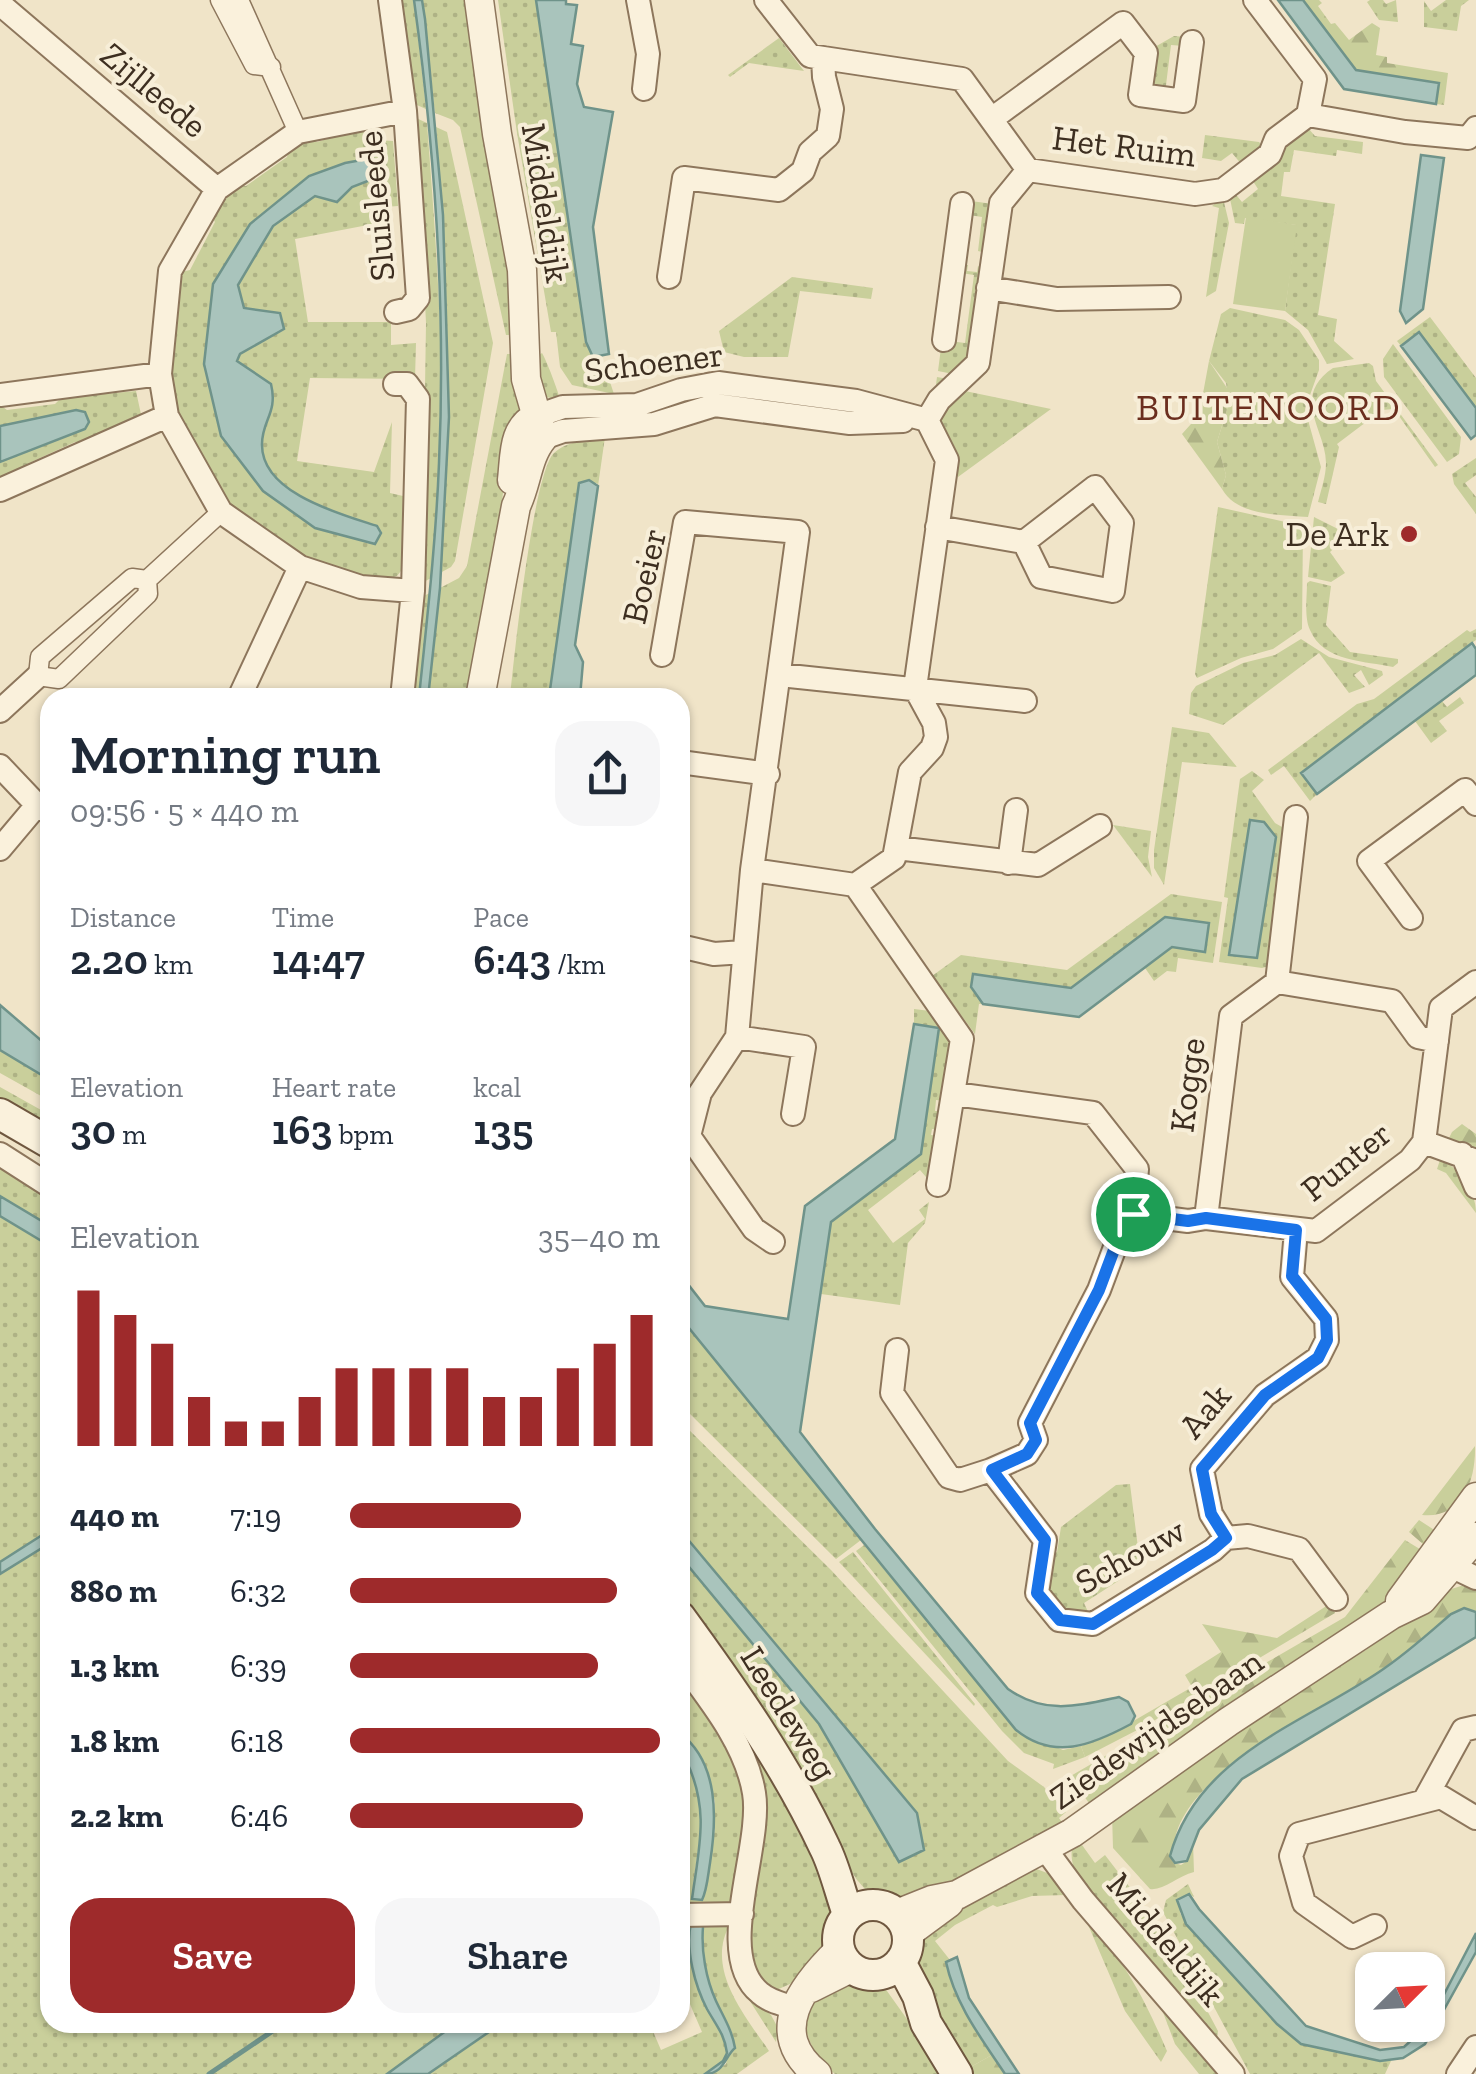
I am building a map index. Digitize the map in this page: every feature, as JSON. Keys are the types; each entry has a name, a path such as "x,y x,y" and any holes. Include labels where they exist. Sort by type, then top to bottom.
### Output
{"main road":[{"path":"0,1114 40,1137"},
{"name":"Leedeweg","path":"690,1630 744,1703 792,1782 858,1909"},
{"path":"879,1950 837,1937 858,1909 888,1908 879,1950 904,2005 926,2023 958,2074"}],"street":[{"path":"220,0 254,65 271,68"},
{"path":"239,0 298,132"},
{"path":"390,0 405,112"},
{"name":"Middeldijk","path":"479,0 497,134 522,270 526,380 548,428"},
{"path":"638,0 648,54 644,89"},
{"path":"752,870 855,885 894,858 910,772 936,738 934,723 915,688 946,460 927,420 939,400 978,363 1001,202 1028,170 962,80 810,56 766,0"},
{"path":"1256,0 1314,79 1308,115 1468,138 1476,128"},
{"name":"Zijlleede","path":"0,4 218,189"},
{"path":"993,118 1123,23 1146,53 1140,94 1184,102 1192,42"},
{"path":"669,277 684,178 779,190 803,170 810,152 828,136 832,109 823,58"},
{"name":"Sluisleede","path":"396,312 409,309 418,298 405,112 298,132 218,189 170,272 160,374 167,416 221,512 300,567 361,587 414,590"},
{"name":"Het Ruim","path":"1028,170 1195,194 1223,190 1270,154 1276,139 1308,115"},
{"path":"944,340 962,204"},
{"path":"956,256 993,261"},
{"path":"988,288 1057,300 1169,297"},
{"path":"0,395 160,374"},
{"name":"Schoener","path":"548,428 563,408 637,406 681,390 718,383 856,402 927,420"},
{"path":"396,384 407,384 418,400 414,590 403,688"},
{"path":"0,490 167,416"},
{"path":"482,688 516,506 512,481 516,439 524,422 548,428"},
{"path":"937,527 1024,542 1095,487 1122,522 1113,591 1041,577 1024,542"},
{"path":"146,580 221,512"},
{"name":"Boeier","path":"662,655 685,522 798,532 752,870 737,1038 700,1094 690,1132"},
{"path":"244,688 300,567"},
{"path":"0,711 38,676 40,657 132,578 146,580"},
{"path":"38,676 58,679 148,594 146,580"},
{"path":"780,675 1026,701"},
{"path":"690,763 768,774"},
{"path":"0,766 40,806"},
{"path":"1411,918 1369,861 1466,790 1476,804"},
{"path":"1009,862 1016,810"},
{"path":"0,850 40,812"},
{"path":"1296,817 1276,982 1392,1001 1418,1037 1437,1040"},
{"path":"897,848 1038,865 1100,826"},
{"path":"855,885 962,1039 938,1184"},
{"path":"690,948 714,954 744,952"},
{"name":"Kogge","path":"1206,1218 1230,1016 1276,982"},
{"name":"Punter","path":"1133,1214 1188,1221 1206,1218 1316,1232 1410,1160 1424,1142 1441,1008 1476,982"},
{"path":"737,1038 804,1048 793,1114"},
{"path":"897,1350 892,1393 949,1477 960,1480 1027,1454 1036,1440 1030,1423 1099,1290 1124,1223 1133,1214 1137,1169 1093,1113 955,1094"},
{"name":"Boeier","path":"690,1137 754,1229 773,1242"},
{"name":"Punter","path":"1424,1142 1469,1158 1476,1187"},
{"path":"0,1154 40,1180"},
{"name":"Aak","path":"1226,1538 1211,1514 1202,1469 1265,1395 1318,1358 1327,1340 1326,1319 1292,1276 1296,1230"},
{"name":"Schouw","path":"992,1470 1045,1540 1037,1593 1060,1620 1093,1624 1226,1538"},
{"name":"Ziedewijdsebaan","path":"800,1999 816,1972 879,1950 958,1895 1046,1850 1391,1615 1422,1600 1465,1555 1476,1497"},
{"path":"1226,1538 1248,1536 1299,1549 1336,1600"},
{"path":"690,1674 750,1774 755,1797 755,1829 742,1914 743,1964 759,1993 775,2002 800,1999 790,2029 802,2059 818,2074"},
{"path":"1424,1801 1464,1730 1476,1728"},
{"path":"1375,1926 1352,1937 1304,1903 1291,1856 1299,1834 1441,1797 1476,1818"},
{"name":"Middeldijk","path":"1046,1850 1083,1900 1233,2074"},
{"path":"690,1915 742,1914"},
{"path":"1458,2074 1476,2047"}],"green space":[{"path":"397,0 414,0 426,109 410,102"},
{"path":"422,0 471,0 513,273 514,335 506,335 460,127 435,113"},
{"path":"498,0 536,0 585,342 593,356 601,355 614,394 572,385 560,367 517,133"},
{"path":"1303,0 1319,0 1322,3 1318,6 1331,24 1335,23 1349,40 1372,23 1380,28 1376,55 1387,57 1387,63 1448,73 1444,105 1436,104 1438,83 1356,70"},
{"path":"1383,0 1386,4 1396,0 1398,22 1379,20 1367,2"},
{"path":"1446,0 1469,0 1461,6 1457,31 1424,27 1424,1 1431,11"},
{"path":"1174,36 1186,37 1184,46 1171,45 1165,93 1147,90 1153,48"},
{"path":"779,38 804,71 749,63 728,75"},
{"path":"416,118 427,123 441,373 431,578 422,583 426,323"},
{"path":"374,125 377,140 393,141 398,206 385,207 390,276 384,277 373,224 295,239 308,322 391,322 391,345 416,343 415,379 310,378 297,461 374,472 392,422 390,493 403,496 401,571 386,579 319,569 237,516 173,409 169,356 174,353 175,298 181,272 190,270 215,222 211,216 238,185 246,186 287,157 289,147 311,138 317,142","holes":["309,176 373,179 315,196 273,226 238,285 244,308 280,313 240,354 237,362 271,384 273,402 262,445 265,462 274,477 305,499 377,526 381,533 375,544 315,528 221,436 213,284"]},
{"path":"436,127 447,132 493,343 455,561 440,573 447,350"},
{"path":"1308,128 1315,136 1363,142 1362,154 1337,150 1336,156 1294,150 1290,172 1284,172 1281,196 1335,204 1318,315 1337,319 1334,341 1354,359 1327,364 1308,330 1285,311 1296,225 1245,218 1244,224 1235,223 1229,194 1233,191 1242,202 1258,189 1251,178"},
{"path":"1205,135 1259,142 1264,148 1242,165 1232,153 1221,161 1202,158"},
{"path":"1223,198 1229,223 1216,291 1206,297 1219,208 1212,206"},
{"path":"971,201 993,204 986,253 978,251 982,217 969,215"},
{"path":"1246,217 1297,225 1285,311 1233,304"},
{"path":"965,265 967,271 977,272 978,266 983,269 968,362 935,392 937,377 948,379 948,373 938,371 942,340 965,343 974,275 961,273"},
{"path":"792,277 873,288 871,299 800,291 788,357 744,357 724,352 719,331"},
{"path":"1230,308 1285,320 1299,330 1319,360 1305,409 1321,467 1308,517 1248,509 1222,489 1226,475 1217,442 1229,403 1226,383 1209,361 1221,314"},
{"path":"1430,317 1476,378 1476,408 1420,333 1401,346 1397,341"},
{"path":"1393,344 1461,437 1459,454 1447,462 1384,377 1383,359"},
{"path":"542,353 560,400 546,397 539,386"},
{"path":"507,354 515,354 520,409 512,424 473,688 429,688 440,588 459,578 467,566"},
{"path":"1209,361 1229,391 1217,442 1226,475 1222,489 1182,434 1199,415"},
{"path":"1369,363 1376,381 1438,465 1435,467 1394,409 1382,410 1337,444 1326,504 1318,502 1326,463 1313,414 1314,390 1333,368"},
{"path":"136,391 142,419 81,445 75,442 29,463 26,471 0,483 0,462 85,429 76,410 0,426 0,405 7,410 55,404 61,398"},
{"path":"965,391 1051,409 958,477 955,448 943,430 941,418 950,402"},
{"path":"605,437 598,486 579,483 550,688 511,688 526,568 546,468 554,453 578,442"},
{"path":"1476,458 1476,475 1465,483 1476,497 1476,514 1454,484 1452,474"},
{"path":"1218,507 1303,526 1302,629 1273,649 1197,678 1195,674"},
{"path":"1314,517 1344,532 1339,536 1342,541 1330,552 1345,573 1331,582 1308,577"},
{"path":"1310,581 1331,586 1326,625 1350,652 1398,659 1398,663 1393,667 1358,661 1335,654 1316,641 1306,613"},
{"path":"430,593 420,688 415,688 419,598"},
{"path":"1476,629 1476,640 1301,772 1317,794 1310,801 1284,766 1271,775 1268,770 1357,704 1374,699 1467,630"},
{"path":"1301,639 1329,657 1382,671 1383,675 1369,685 1361,670 1354,675 1365,687 1349,693 1319,653 1223,725 1189,714 1191,693 1196,686 1243,663 1275,655"},
{"path":"1460,697 1464,703 1439,721 1447,731 1431,743 1415,721 1442,701 1447,707"},
{"path":"1172,727 1209,733 1237,767 1182,762 1164,885 1154,868 1154,850"},
{"path":"1252,771 1264,780 1252,791 1275,823 1282,827 1288,823 1266,967 1262,968 1219,962 1240,779","holes":["1250,821 1264,822 1240,955 1230,955"]},
{"path":"1113,825 1151,831 1148,857 1152,877"},
{"path":"1171,894 1222,902 1213,963 1178,958 1176,972 1167,971 1154,981 1145,968 1172,947 1165,917 1071,988 973,974 971,987 983,1004 979,1004 975,1034 932,976 961,955 1067,970"},
{"path":"914,1009 930,1011 953,1045 945,1101 936,1100 935,1111 943,1111 940,1130 932,1129 931,1135 940,1136 934,1171 926,1177 920,1170 868,1210 893,1243 925,1219 919,1210 929,1202 925,1223 908,1243 900,1305 821,1294 831,1222 921,1153 939,1029 914,1024"},
{"path":"0,1050 40,1074 40,1095 0,1073"},
{"path":"0,1087 40,1109 40,1126 0,1101"},
{"path":"1462,1124 1476,1134 1476,1153 1447,1142"},
{"path":"1441,1157 1465,1182 1476,1213 1446,1173 1437,1169"},
{"path":"0,1164 40,1188 40,1220 0,1196"},
{"path":"0,1216 40,1240 40,2033 654,2033 661,2050 702,2032 690,2004 690,1944 703,2002 727,2053 723,2061 705,2074 0,2074"},
{"path":"690,1329 861,1540 836,1559 690,1414"},
{"path":"690,1431 831,1570 1008,1761 1044,1787 1066,1812 1059,1818 1064,1825 972,1876 919,1898 896,1902 873,1897 857,1880 690,1622 690,1568 819,1724 899,1861 924,1850 826,1708 690,1542"},
{"path":"1475,1446 1473,1472 1464,1495 1447,1511 1422,1515"},
{"path":"1130,1484 1143,1565 1084,1603 1090,1616 1063,1613 1044,1589 1049,1552 1057,1552 1061,1527 1116,1485"},
{"path":"1419,1520 1442,1535 1431,1551 1409,1532"},
{"path":"1405,1540 1428,1554 1374,1615 1091,1806 1084,1796 1075,1804 1062,1781 1345,1617"},
{"path":"864,1545 1016,1730 1063,1750 1081,1746 1085,1757 1053,1769 1054,1764 1024,1753 856,1551"},
{"path":"853,1552 975,1704 974,1706 839,1562"},
{"path":"1464,1585 1476,1588 1476,1612 1473,1610 1285,1728 1217,1777 1191,1805 1176,1833 1175,1863 1187,1861 1193,1842 1194,1872 1150,1889 1113,1848 1112,1814 1236,1727 1366,1650 1439,1593"},
{"path":"1331,1603 1335,1613 1145,1726 1085,1757 1081,1746 1111,1734 1192,1687 1185,1675 1221,1652 1202,1624 1277,1638"},
{"path":"690,1648 809,1836 836,1913 819,1960 790,1984 772,1992 747,1968 763,1831 707,1686 690,1663"},
{"path":"690,1689 733,1752 749,1808 732,1904 690,1904 690,1770 700,1814 692,1899 702,1900 715,1829 715,1802 705,1767 690,1747"},
{"path":"1082,1845 1095,1863 1105,1855 1168,1937 1218,2031 1217,2040 1082,1884 1074,1867 1072,1848"},
{"path":"1034,1868 1055,1876 1066,1895 1032,1896 993,1905 955,1925 935,1941 950,1960 946,1962 949,1975 959,1999 992,2055 967,2069 925,1999 913,1969 915,1946 943,1919"},
{"path":"1188,1884 1194,1897 1189,1894 1180,1913 1186,1923 1277,2024 1301,2044 1391,2061 1385,2074 1250,2074 1163,1912 1166,1900"},
{"path":"1086,1920 1123,1965 1142,1998 1167,2051 1161,2062 1125,2011"},
{"path":"690,1922 730,1924 723,1941 725,1974 739,2006 769,2051 737,2074 712,2074 726,2064 732,2032 710,1988 703,1932 690,1937"},
{"path":"854,1979 887,1991 946,2074 835,2074 826,2066 807,2034 807,2011 823,1991"},
{"path":"741,1987 771,2015 778,2028 776,2042"},
{"path":"1161,2007 1225,2074 1199,2074 1175,2044"},
{"path":"992,2055 1004,2074 970,2074 967,2069"}],"water":[{"path":"414,0 422,0 425,19 443,215 449,417 440,588 429,688 420,688 438,492 441,405 440,289 428,115"},
{"path":"536,0 566,0 566,4 577,5 571,44 583,46 577,84 584,107 613,112 593,227 609,354 593,357 586,342"},
{"path":"1278,0 1303,0 1356,70 1439,83 1436,104 1344,89"},
{"path":"1421,155 1444,158 1423,309 1406,323 1400,311"},
{"path":"373,158 377,168 373,179 352,187 337,202 315,196 273,226 238,285 244,308 280,313 284,329 240,354 237,361 271,384 273,402 262,444 265,461 274,476 305,499 377,526 381,533 375,544 315,528 263,491 221,436 204,364 213,284 250,224 309,176"},
{"path":"1419,332 1476,408 1476,435 1471,439 1401,346"},
{"path":"76,410 85,412 89,422 85,429 0,462 0,426"},
{"path":"589,480 598,486 575,645 583,662 581,688 550,688 579,483"},
{"path":"1472,643 1476,649 1476,675 1317,794 1301,773"},
{"path":"1250,820 1264,822 1276,837 1257,958 1229,955"},
{"path":"1165,917 1209,923 1205,952 1172,947 1079,1017 983,1004 971,987 973,974 1071,988"},
{"path":"0,1005 40,1039 40,1074 0,1050"},
{"path":"914,1024 939,1028 921,1154 831,1222 800,1432 1008,1689 1048,1705 1075,1705 1119,1697 1128,1702 1135,1716 1131,1724 1087,1743 1045,1745 1016,1730 690,1329 690,1287 705,1306 788,1319 805,1206 895,1139"},
{"path":"0,1196 40,1220 40,1240 0,1216"},
{"path":"40,1536 40,1549 0,1574 0,1562"},
{"path":"690,1542 917,1813 924,1850 899,1862 819,1724 690,1568"},
{"path":"1464,1608 1476,1612 1476,1637 1242,1779 1199,1830 1187,1861 1175,1863 1170,1856 1184,1822 1203,1792 1228,1768 1256,1746 1379,1672 1451,1614"},
{"path":"690,1742 708,1775 714,1810 702,1900 692,1899 700,1845 700,1812"},
{"path":"1189,1894 1306,2026 1380,2050 1404,2047 1409,2042 1425,2044 1403,2058 1380,2061 1301,2044 1277,2024 1186,1924 1177,1900"},
{"path":"691,1923 703,1927 707,1974 735,2048 720,2068 705,2074 723,2061 727,2053 695,1979"},
{"path":"1476,1933 1476,1952 1445,2008 1445,1992"},
{"path":"957,1957 969,1998 1019,2074 1005,2074 962,2006 946,1962"},
{"path":"443,2033 487,2033 428,2074 387,2074"}],"waterway":[{"path":"209,2074 270,2033"}],"place":[{"name":"De Ark","path":"1409,534"}],"district":[{"name":"BUITENOORD","path":"1269,407"}],"route":[{"path":"1133,1214 1188,1221 1206,1218 1296,1230 1292,1276 1326,1319 1327,1340 1318,1358 1265,1395 1202,1469 1211,1514 1226,1538 1093,1624 1060,1620 1037,1593 1045,1540 992,1470 1027,1454 1036,1440 1030,1423 1099,1290 1124,1223 1133,1214"}]}
